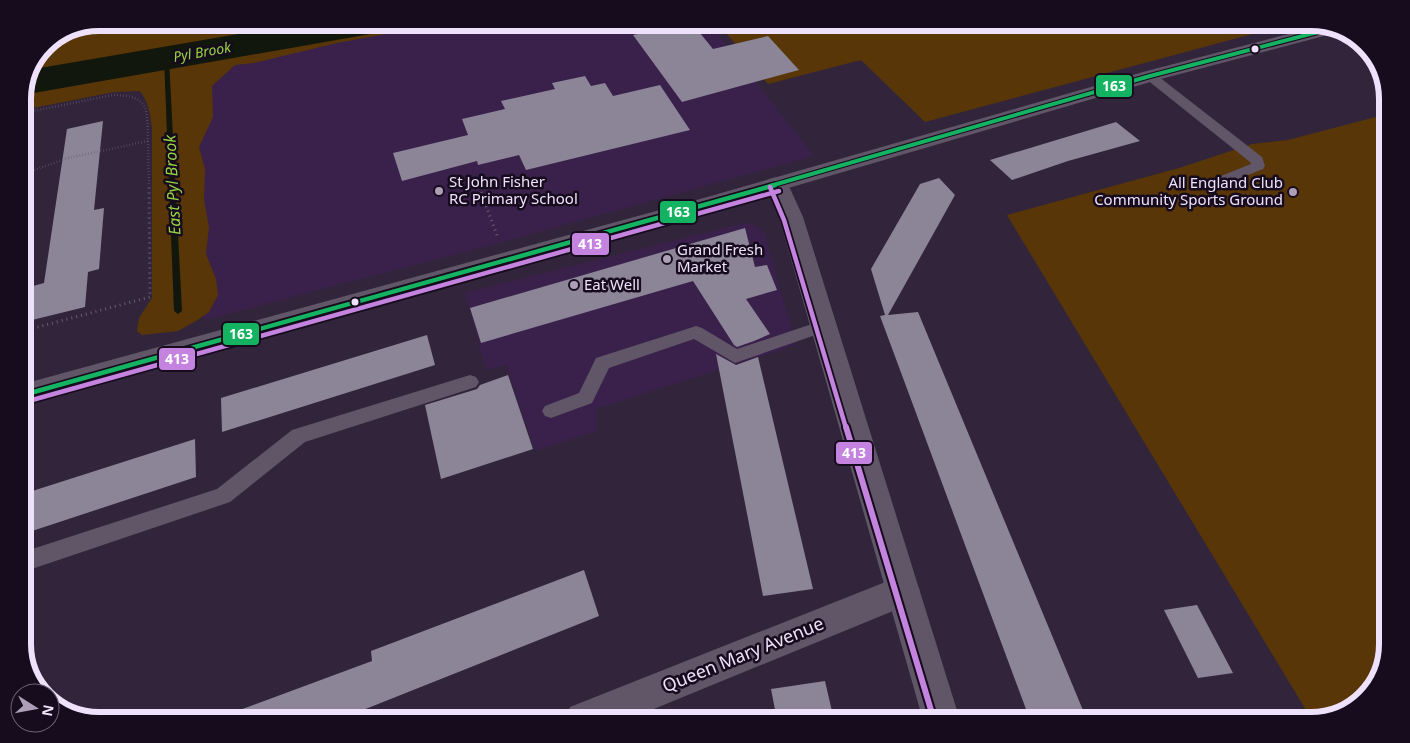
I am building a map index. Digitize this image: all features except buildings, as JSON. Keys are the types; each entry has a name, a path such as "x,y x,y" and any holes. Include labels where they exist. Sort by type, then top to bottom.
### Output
{"main road":[{"path":"31,393 710,204 1150,76 1318,32"},
{"path":"777,184 791,217 940,712"},
{"name":"Queen Mary Avenue","path":"603,712 903,591"}],"lane":[{"path":"1150,76 1257,160 1258,166 1221,181"},
{"path":"551,411 586,398 602,363 696,332 735,356 824,326"},
{"path":"31,559 223,496 299,436 470,382"}],"path":[{"path":"31,111 113,95 124,95 144,103 147,108 150,297 31,329"},
{"path":"31,170 54,162 148,141"},
{"path":"481,192 504,260"}],"shaded area":[{"path":"99,31 402,31 337,43 254,63 235,65 212,86 213,117 199,147 205,169 204,200 209,227 206,254 216,279 218,295 209,312 178,331 142,335 137,331 139,318 152,298 152,128 150,113 140,91 114,92 31,108 31,95 36,73 43,61 61,43 73,36 86,33"},
{"name":"St John Fisher RC Primary School","path":"393,31 715,31 814,156 499,243 204,320 183,69"},
{"path":"725,31 1263,31 925,122 861,60 768,84"},
{"path":"1379,116 1378,653 1372,674 1356,695 1337,707 1311,712 1307,712 1007,215 1179,168 1252,144 1288,140"},
{"path":"745,223 755,225 764,232 796,345 596,409 596,431 535,451 506,365 486,370 465,293"}],"waterway":[{"name":"Pyl Brook","path":"34,81 324,31"},
{"name":"East Pyl Brook","path":"166,59 178,311"}],"transit line":[{"name":"163","path":"31,393 719,201 1150,76 1318,32"},
{"name":"413","path":"770,187 784,220 932,712"},
{"name":"413","path":"31,400 779,191"}],"place":[{"name":"St John Fisher RC Primary School","path":"439,191"},
{"name":"All England Club Community Sports Ground","path":"1293,192"},
{"name":"Grand Fresh Market","path":"667,259"},
{"name":"Eat Well","path":"574,285"}]}
